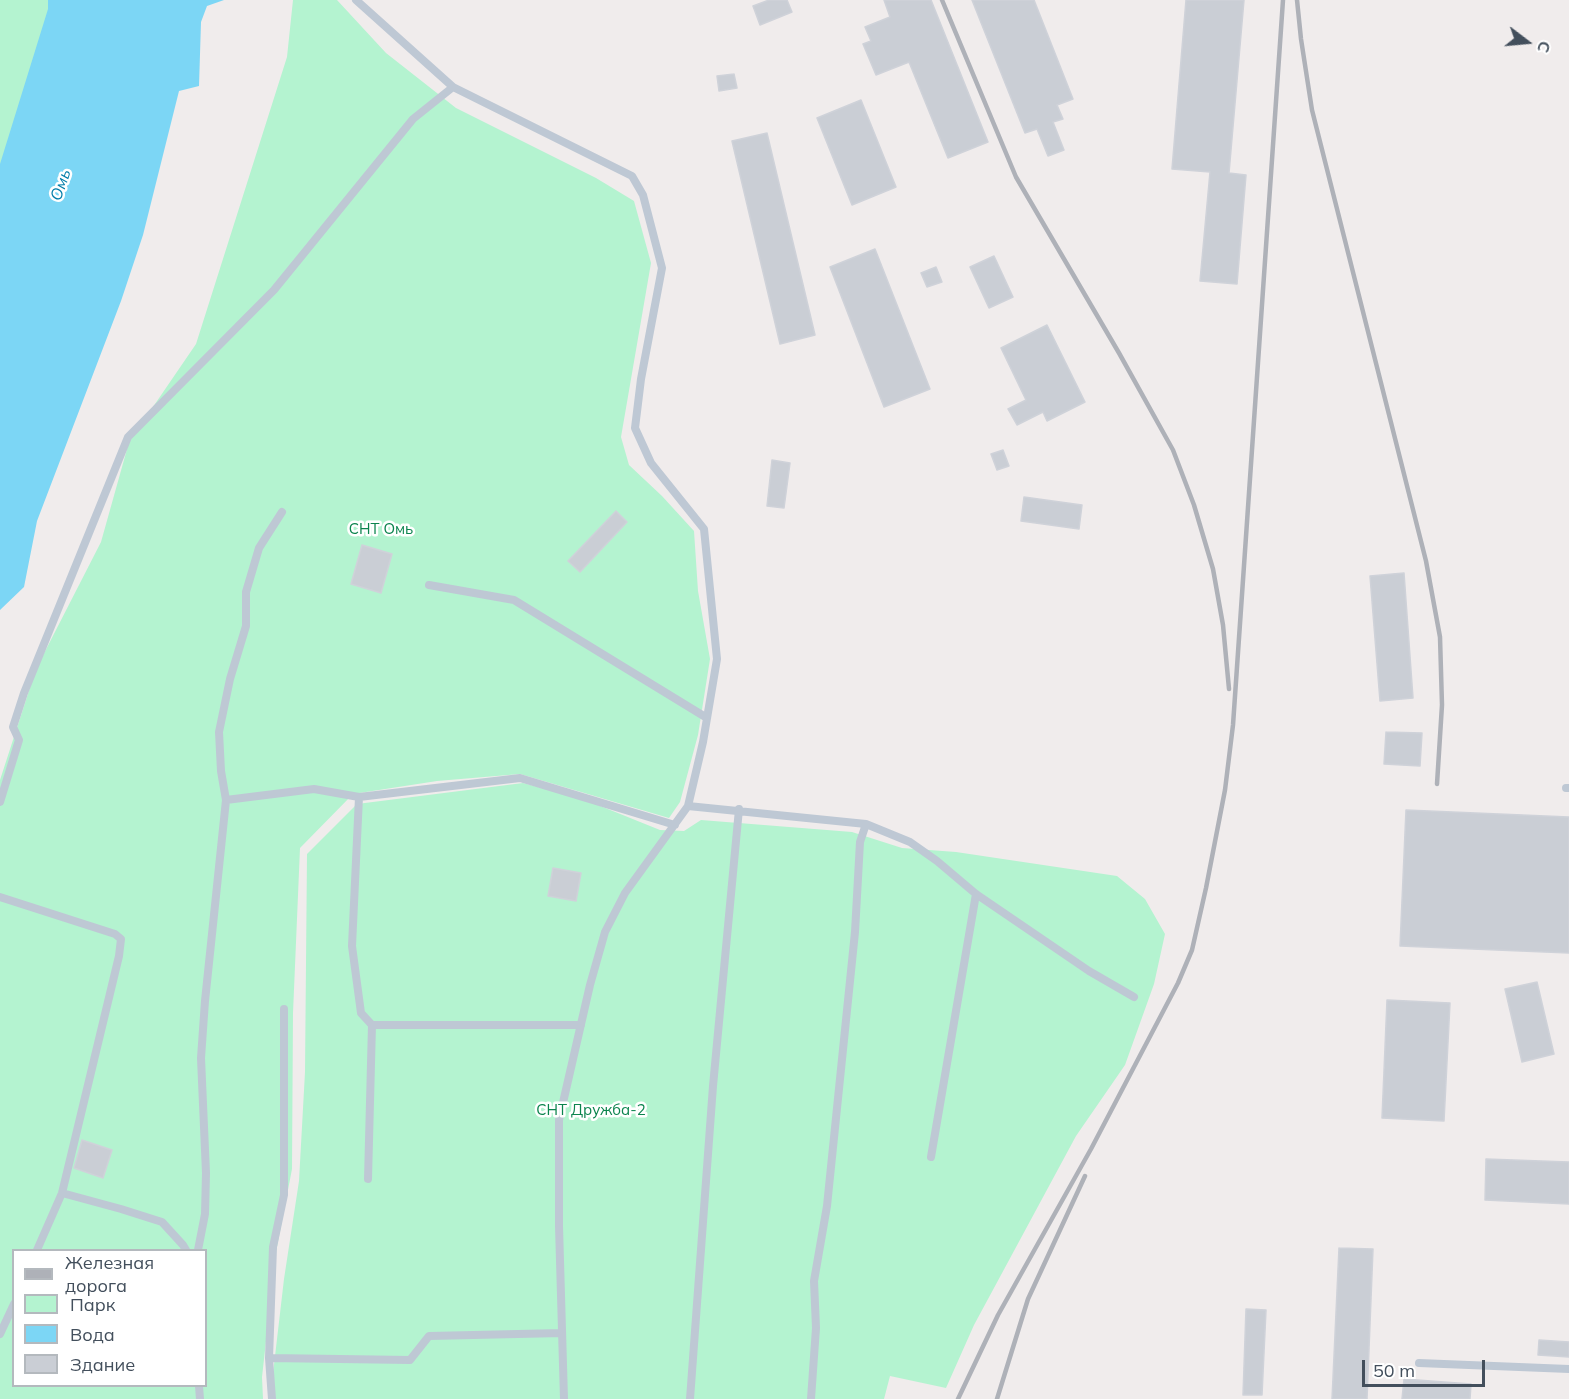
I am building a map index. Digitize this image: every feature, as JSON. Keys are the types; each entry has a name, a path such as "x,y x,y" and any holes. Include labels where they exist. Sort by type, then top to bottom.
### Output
{"lane":[{"path":"356,0 453,87 632,176 643,195 662,268 641,379 635,428 651,463 704,529 717,659 688,806 625,893 605,932 559,1120 559,1226 564,1399"},
{"path":"0,802 19,740 13,727 24,693 128,437 274,290 413,119 453,87"},
{"path":"198,1249 206,1204 201,1058 226,800 220,771 219,732 230,679 246,626 246,592 259,548 282,512"},
{"path":"429,585 514,600 707,718"},
{"path":"226,800 314,789 359,796 520,778 675,825"},
{"path":"359,796 352,946 361,1013 372,1025 368,1179"},
{"path":"688,806 866,824 910,842 938,861 976,894 1089,971 1134,996"},
{"path":"690,1399 713,1086 739,810"},
{"path":"811,1399 816,1328 814,1281 827,1206 855,932 860,842 866,824"},
{"path":"931,1157 976,894"},
{"path":"0,897 115,934 121,939 119,956 62,1193 38,1249"},
{"path":"272,1399 269,1359 273,1247 284,1195 284,1009"},
{"path":"372,1025 581,1025"},
{"path":"62,1193 162,1222 185,1249"},
{"path":"0,1334 12,1308"},
{"path":"269,1359 410,1360 429,1336 562,1333"},
{"path":"1419,1363 1569,1369"}],"green space":[{"path":"0,0 58,0 0,233"},
{"name":"СНТ Омь","path":"293,0 337,0 386,53 456,108 596,178 634,201 651,263 621,437 629,465 694,531 698,591 710,659 698,735 680,802 669,818 520,774 437,781 353,794 300,848 293,1013 292,1169 276,1252 262,1377 263,1399 0,1399 0,780 36,669 101,542 129,442 196,344 287,57"},
{"name":"СНТ Дружба-2","path":"523,783 583,799 660,830 684,831 701,820 852,832 902,848 956,852 1117,876 1145,899 1165,934 1154,984 1125,1065 1076,1136 974,1325 946,1388 890,1376 884,1399 274,1399 272,1382 284,1279 299,1181 305,1072 307,854 357,804"}],"water":[{"name":"Омь","path":"48,0 224,0 207,6 201,22 199,86 179,91 143,235 121,301 37,521 24,587 0,610 0,164 48,9"}],"building":[{"path":"769,0 787,0 792,12 760,25 753,6"},
{"path":"884,0 931,0 988,142 948,158 909,62 876,75 863,44 871,41 865,27 890,17"},
{"path":"972,0 1034,0 1073,99 1057,105 1063,119 1053,122 1064,150 1048,156 1037,129 1025,133"},
{"path":"1186,0 1244,0 1229,173 1246,175 1237,284 1200,281 1210,172 1172,169"},
{"path":"734,74 737,88 719,91 717,76"},
{"path":"861,100 896,187 852,205 817,118"},
{"path":"767,133 815,335 780,344 732,141"},
{"path":"875,249 930,389 884,407 830,267"},
{"path":"994,256 1013,297 989,308 970,267"},
{"path":"936,267 942,282 927,287 921,273"},
{"path":"1047,325 1085,402 1047,421 1043,412 1017,425 1008,409 1026,400 1001,348"},
{"path":"1003,450 1009,466 997,470 991,454"},
{"path":"772,460 790,463 784,508 767,506"},
{"path":"1024,497 1082,505 1079,529 1021,521"},
{"path":"616,511 627,522 580,572 568,561"},
{"path":"362,545 392,554 381,593 351,584"},
{"path":"1404,573 1413,698 1380,701 1370,576"},
{"path":"1386,732 1422,733 1420,766 1384,764"},
{"path":"1406,810 1569,817 1569,953 1400,946"},
{"path":"553,868 581,873 576,901 548,896"},
{"path":"1537,982 1554,1054 1522,1062 1505,989"},
{"path":"1387,1000 1450,1003 1444,1121 1382,1118"},
{"path":"82,1140 112,1150 103,1178 74,1168"},
{"path":"1486,1159 1569,1162 1569,1204 1485,1200"},
{"path":"1339,1248 1373,1249 1367,1399 1332,1399"},
{"path":"1246,1309 1266,1310 1262,1395 1243,1395"},
{"path":"1539,1340 1569,1342 1569,1357 1538,1355"},
{"path":"1404,1379 1471,1384 1470,1399 1402,1399"}],"railway":[{"path":"942,0 1016,177 1173,450 1194,505 1213,569 1223,625 1229,689"},
{"path":"958,1399 998,1315 1091,1149 1178,983 1192,950 1225,790 1233,725 1283,0"},
{"path":"1297,0 1312,110 1426,561 1440,637 1442,705 1437,784"},
{"path":"997,1399 1028,1299 1085,1176"}]}
